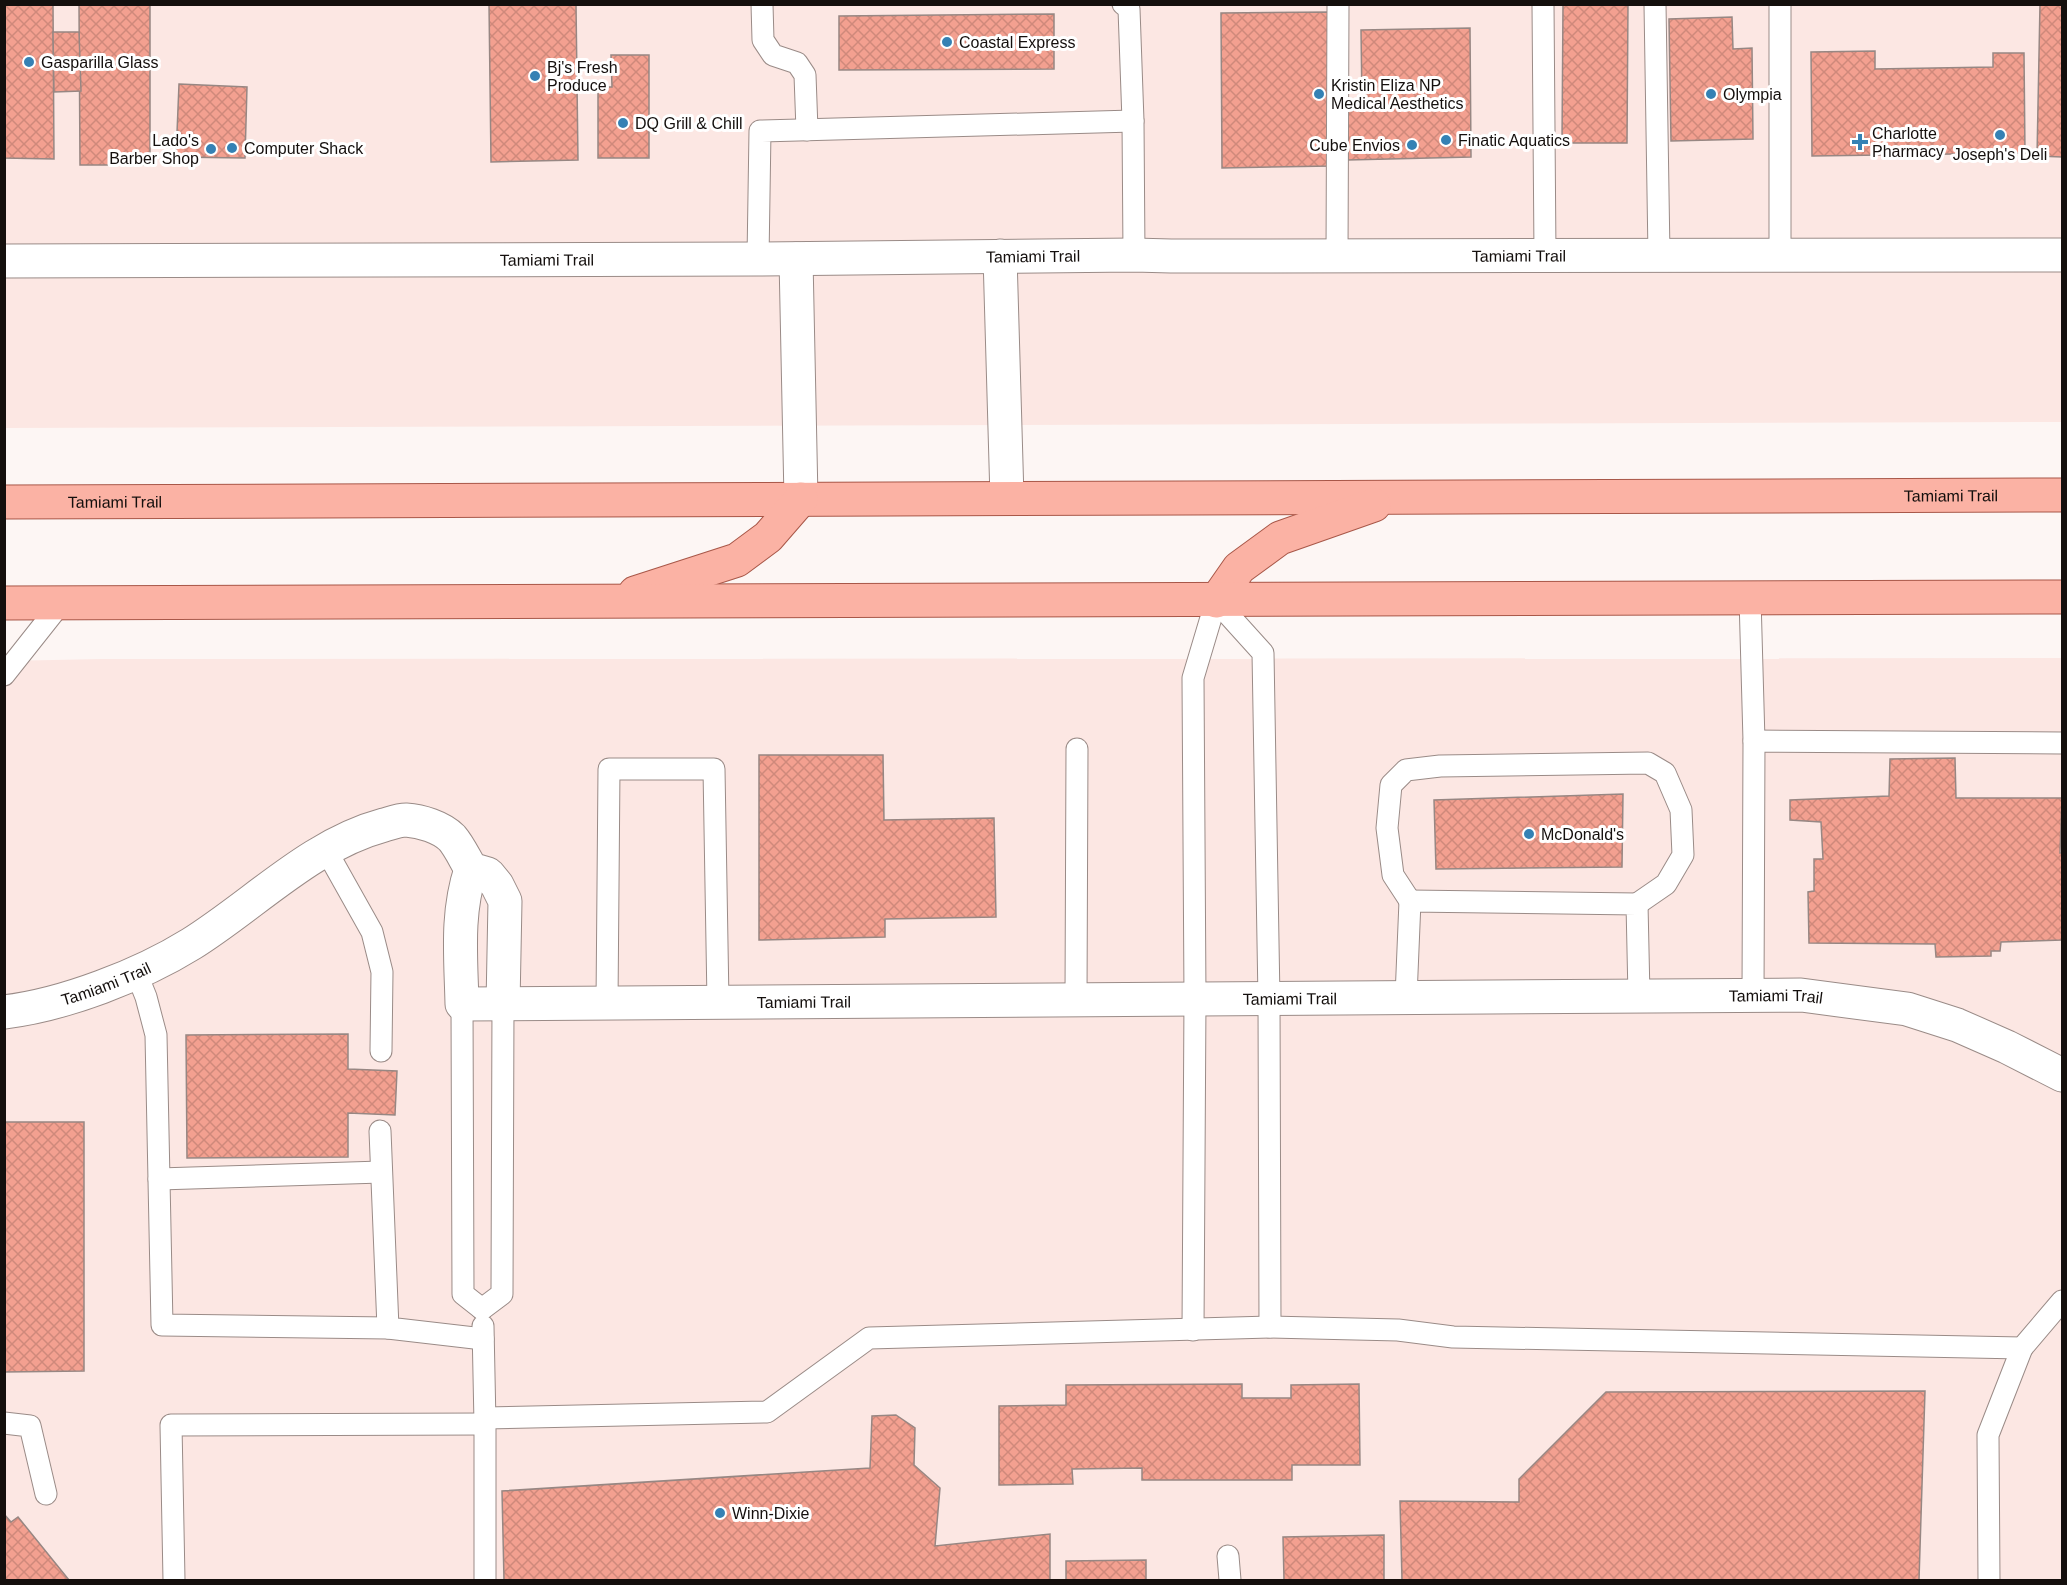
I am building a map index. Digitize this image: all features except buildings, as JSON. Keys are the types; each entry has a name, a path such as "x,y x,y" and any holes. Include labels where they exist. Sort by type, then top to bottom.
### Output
{"main road":[{"name":"Tamiami Trail","path":"4,502 2062,495"},
{"path":"1215,601 1239,568 1280,538 1399,496"},
{"path":"608,602 737,560 768,537 801,499"},
{"path":"4,603 2062,597"}],"street":[{"name":"Tamiami Trail","path":"4,261 796,259 1134,255 2062,255"},
{"path":"1000,256 1007,498"},
{"path":"796,259 801,499"},
{"name":"Tamiami Trail","path":"4,1012 21,1010 79,994 136,972 190,945 287,875 326,850 367,830 404,820 426,823 451,837 471,869 488,874 497,885 505,901 503,1004"},
{"path":"462,1004 461,917 463,893 471,869"},
{"name":"Tamiami Trail","path":"462,1004 1801,995 1907,1009 1957,1024 2062,1076"}],"lane":[{"path":"762,4 763,40 773,55 797,63 805,75 807,130"},
{"path":"1337,256 1338,4"},
{"path":"1544,4 1545,255"},
{"path":"1655,4 1659,255"},
{"path":"1780,4 1780,255"},
{"path":"1126,7 1133,121 1134,255"},
{"path":"758,259 760,132 1133,121"},
{"path":"1750,598 1754,741 1753,996"},
{"path":"1193,1330 1195,998 1193,678 1215,601"},
{"path":"1215,601 1263,653 1269,999 1270,1328"},
{"path":"4,675 61,603"},
{"path":"1754,741 2062,743"},
{"path":"1076,999 1077,749"},
{"path":"1406,997 1410,901 1393,875 1387,828 1391,785 1406,770 1440,766 1648,763 1665,773 1681,810 1683,855 1666,884 1637,904 1410,901"},
{"path":"607,1003 609,769 714,769 718,1002"},
{"path":"326,850 372,932 382,972 381,1051"},
{"path":"1637,904 1639,996"},
{"path":"136,972 146,997 156,1035 162,1325 388,1328 483,1339"},
{"path":"462,1004 463,1294 482,1309 485,1421 484,1581"},
{"path":"482,1309 502,1294 503,1004"},
{"path":"380,1131 388,1328"},
{"path":"159,1179 381,1172"},
{"path":"1989,1581 1988,1436 2022,1348 2062,1301"},
{"path":"174,1581 171,1425 485,1421 767,1412 869,1338 1270,1328 1398,1330 1453,1337 2022,1348"},
{"path":"4,1424 30,1426 46,1494"},
{"path":"1228,1556 1230,1581"}],"shaded area":[{"path":"4,5 2062,5 2062,422 5,428"},
{"path":"2062,658 2062,1580 5,1580 4,661 102,659"}],"place":[{"name":"Coastal Express","path":"947,42"},
{"name":"Gasparilla Glass","path":"29,62"},
{"name":"Bj's Fresh Produce","path":"535,76"},
{"name":"Kristin Eliza NP Medical Aesthetics","path":"1319,94"},
{"name":"Olympia","path":"1711,94"},
{"name":"DQ Grill & Chill","path":"623,123"},
{"name":"Joseph's Deli","path":"2000,135"},
{"name":"Finatic Aquatics","path":"1446,140"},
{"name":"Charlotte Pharmacy","path":"1860,142"},
{"name":"Cube Envios","path":"1412,145"},
{"name":"Computer Shack","path":"232,148"},
{"name":"Lado's Barber Shop","path":"211,149"},
{"name":"McDonald's","path":"1529,834"},
{"name":"Winn-Dixie","path":"720,1513"}]}
